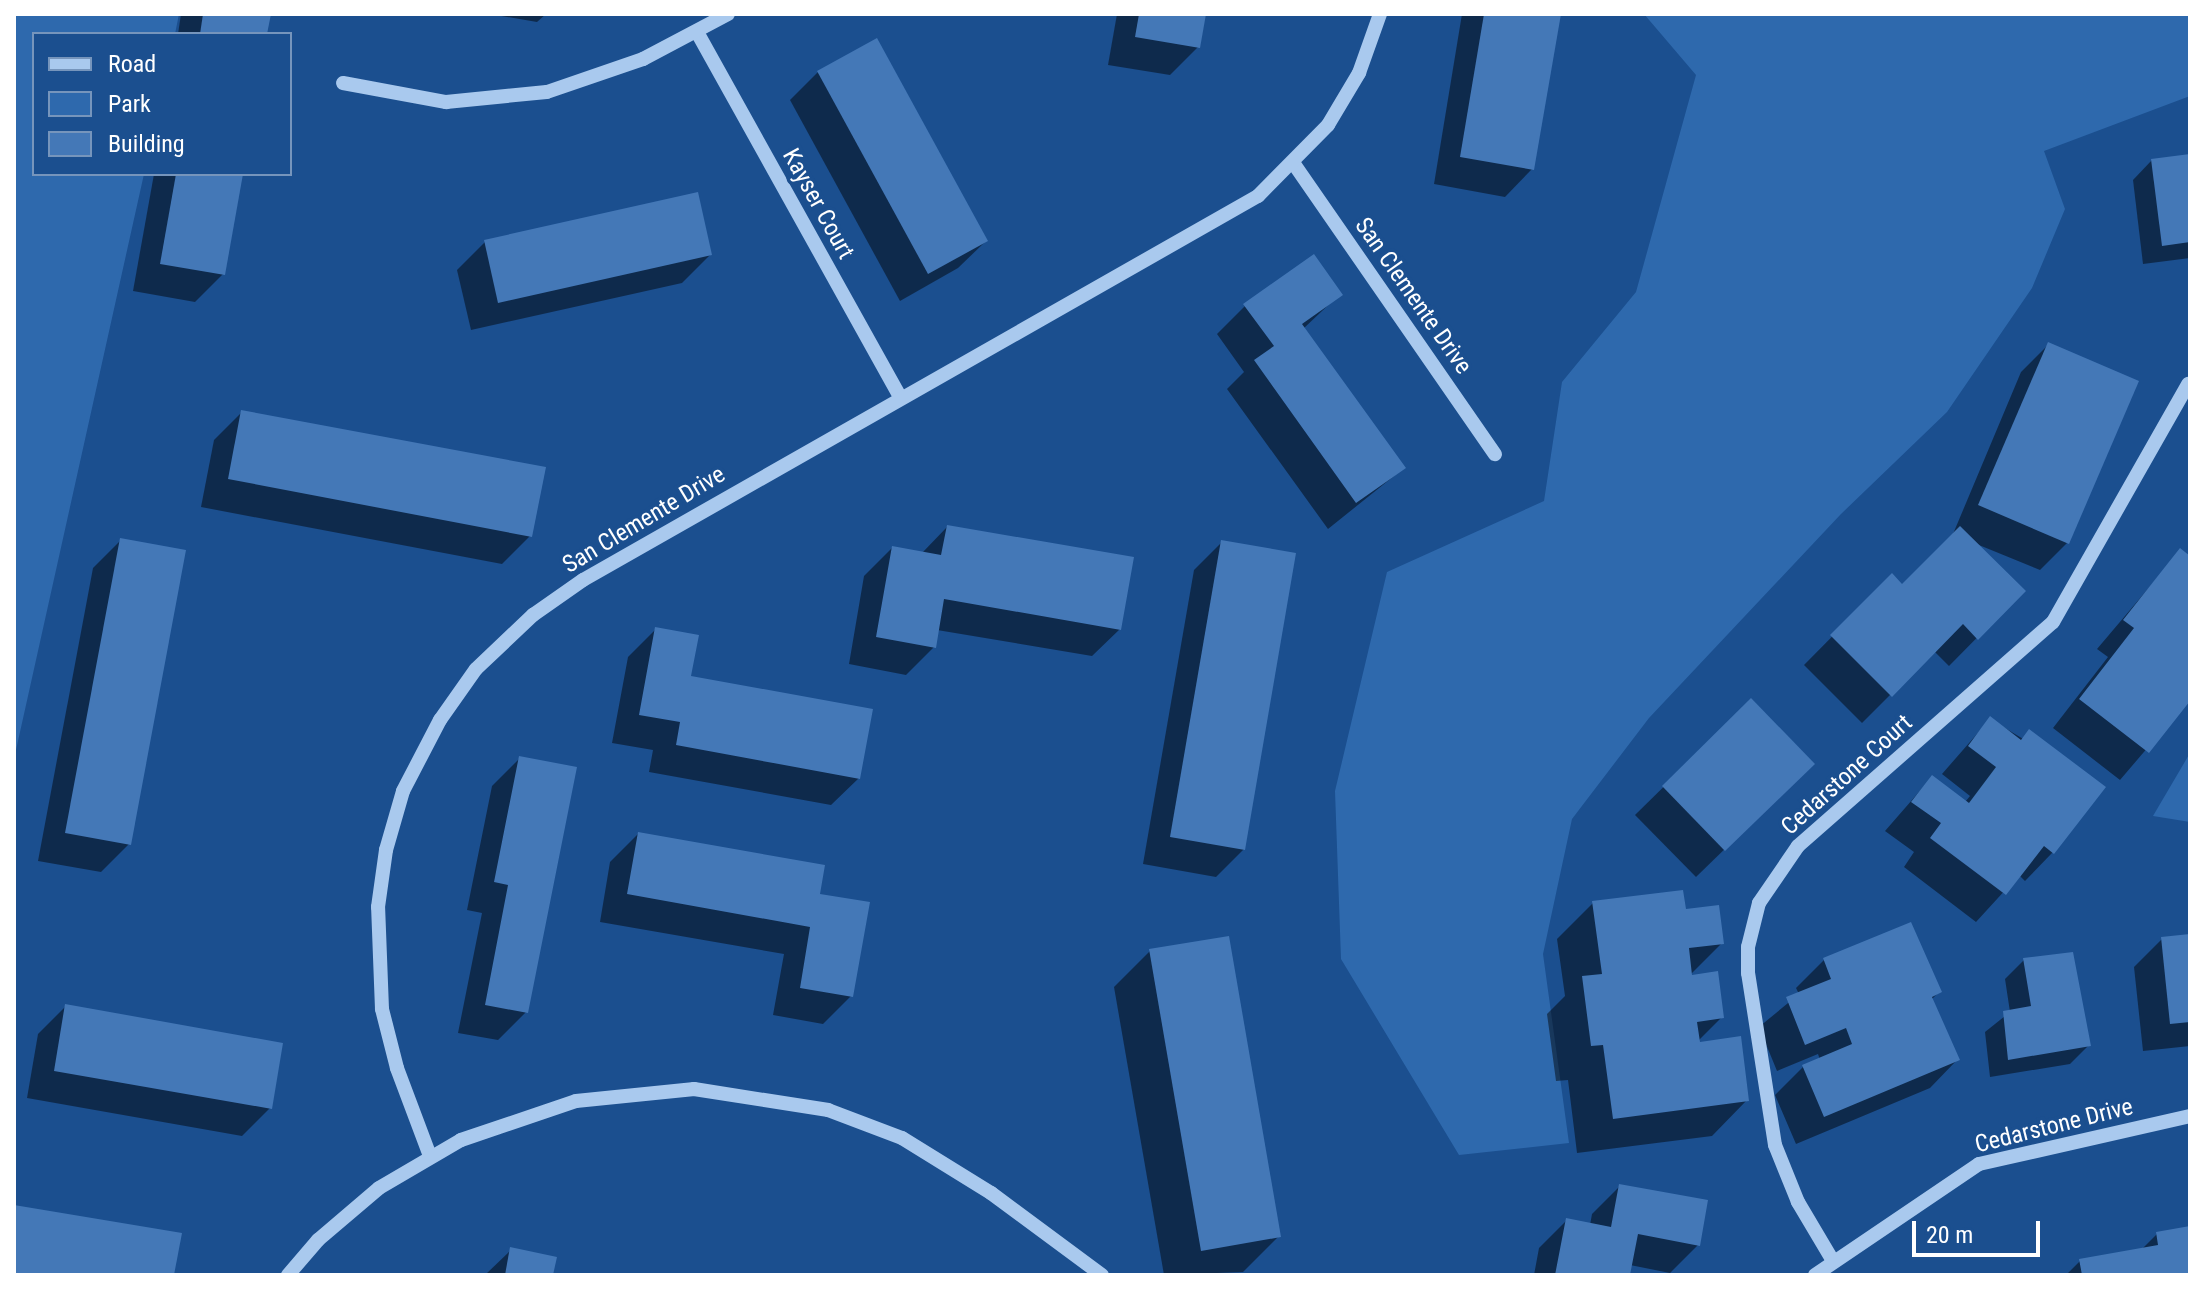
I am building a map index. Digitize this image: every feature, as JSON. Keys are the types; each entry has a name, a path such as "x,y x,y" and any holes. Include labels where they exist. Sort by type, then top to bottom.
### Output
{"street":[{"path":"343,83 446,102 547,92 605,75 728,14"},
{"name":"San Clemente Drive","path":"430,1156 397,1068 382,1009 377,926 382,869 397,809 440,720 476,669 549,602 900,397 1242,206 1294,164 1350,90 1380,14"},
{"name":"Kayser Court","path":"697,32 900,397"},
{"name":"San Clemente Drive","path":"1294,164 1495,454"},
{"name":"Cedarstone Court","path":"1833,1261 1798,1202 1775,1145 1748,973 1748,947 1759,903 1798,846 2053,622 2188,384"},
{"path":"288,1275 347,1214 430,1156 538,1110 617,1093 694,1089 752,1095 828,1110 902,1138 991,1193 1102,1275"},
{"name":"Cedarstone Drive","path":"1815,1275 1979,1164 2190,1116"}],"green space":[{"path":"14,14 179,14 175,32 32,32 32,176 144,176 14,759"},
{"path":"1644,14 2190,14 2190,96 2044,151 2065,209 2032,288 1947,412 1841,514 1649,718 1572,819 1543,954 1569,1143 1459,1155 1341,959 1335,791 1387,572 1544,501 1562,382 1636,292 1696,75"},
{"path":"2190,753 2190,822 2153,816"}],"building":[{"path":"203,14 271,14 267,32 200,32"},
{"path":"1139,14 1206,14 1200,48 1135,37"},
{"path":"1484,14 1561,14 1534,170 1460,157"},
{"path":"877,38 988,241 928,274 817,71"},
{"path":"2190,154 2190,242 2162,246 2151,159"},
{"path":"176,176 243,176 225,275 160,264"},
{"path":"698,192 712,255 498,303 484,240"},
{"path":"1314,254 1343,295 1302,324 1406,468 1356,503 1254,360 1274,346 1243,304"},
{"path":"2048,342 2139,381 2069,544 1978,505"},
{"path":"241,410 546,467 532,537 228,479"},
{"path":"947,525 1134,557 1121,630 944,599 936,648 876,637 892,546 941,555"},
{"path":"1960,526 2026,591 1978,640 1963,624 1892,697 1830,635 1892,573 1902,584"},
{"path":"120,538 186,550 131,845 65,833"},
{"path":"1221,540 1296,553 1245,850 1170,837"},
{"path":"2180,548 2190,556 2190,701 2149,753 2079,699 2134,628 2123,620"},
{"path":"655,627 699,635 691,676 873,709 860,779 676,745 680,722 639,715"},
{"path":"1751,698 1815,764 1725,851 1662,786"},
{"path":"1990,716 2021,740 2029,729 2106,787 2054,854 2044,846 2006,895 1930,838 1941,823 1911,802 1932,775 1969,803 1996,767 1968,746"},
{"path":"519,756 577,767 528,1013 485,1005 508,885 494,882"},
{"path":"638,832 825,865 820,894 870,902 853,997 800,988 810,927 627,894"},
{"path":"1683,890 1686,909 1719,905 1724,944 1689,948 1692,975 1718,971 1724,1018 1697,1022 1700,1042 1741,1036 1749,1101 1613,1119 1603,1045 1591,1046 1582,976 1602,974 1592,901"},
{"path":"1911,922 1942,992 1932,997 1960,1060 1824,1117 1802,1065 1852,1044 1846,1028 1805,1045 1786,997 1831,979 1823,958"},
{"path":"2190,934 2190,1022 2170,1024 2161,937"},
{"path":"1229,936 1281,1237 1201,1251 1149,949"},
{"path":"2073,952 2091,1046 2008,1060 2003,1011 2031,1006 2023,958"},
{"path":"65,1004 283,1043 272,1109 54,1071"},
{"path":"1619,1184 1708,1200 1700,1246 1638,1234 1630,1275 1555,1275 1566,1218 1611,1227"},
{"path":"14,1205 182,1233 174,1275 14,1273"},
{"path":"2190,1226 2190,1275 2082,1275 2079,1259 2158,1245 2156,1232"},
{"path":"510,1247 557,1257 553,1275 505,1275"}]}
